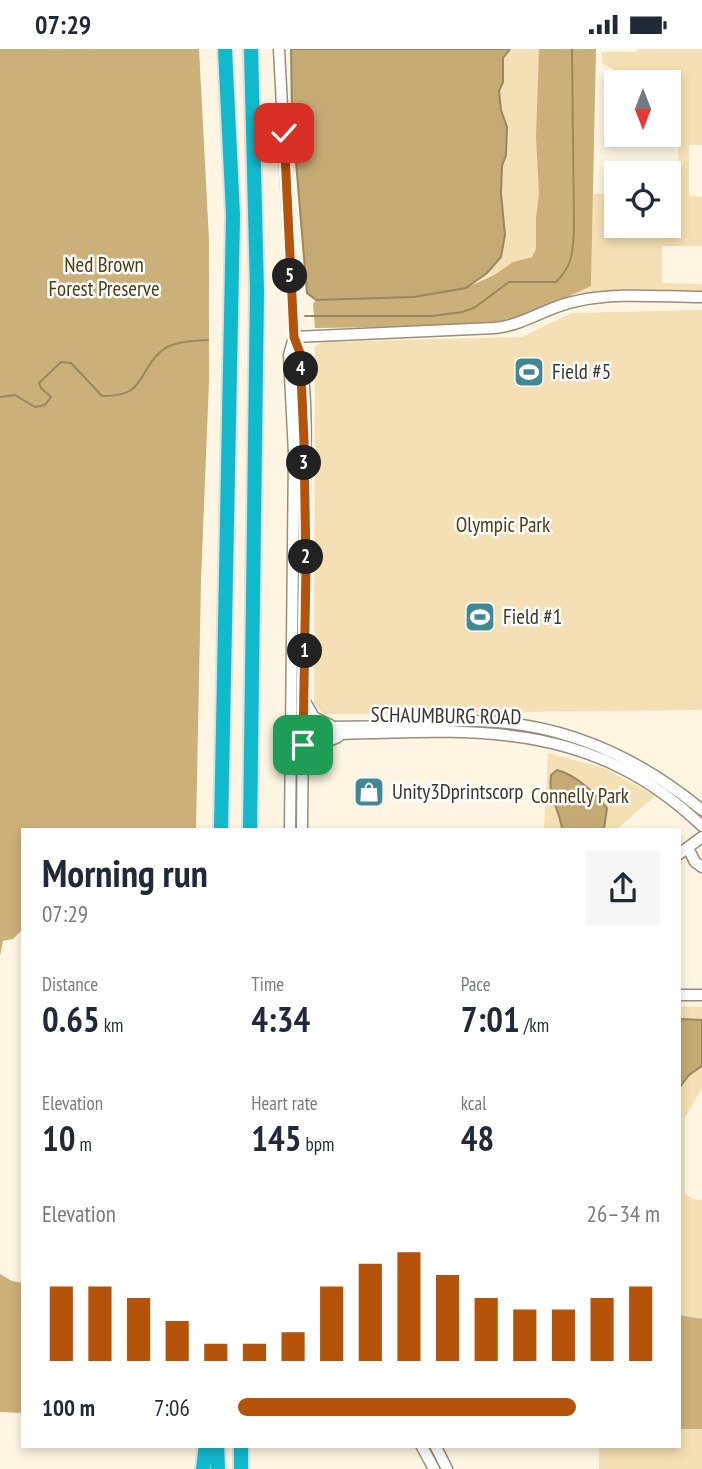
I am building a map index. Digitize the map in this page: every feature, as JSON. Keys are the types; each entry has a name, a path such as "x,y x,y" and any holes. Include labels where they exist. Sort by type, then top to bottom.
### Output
{"highway":[{"path":"221,828 233,215 225,49"},
{"path":"250,828 257,291 251,49"},
{"path":"203,1469 206,1448"},
{"path":"217,1448 218,1469"},
{"path":"241,1448 241,1469"}],"street":[{"path":"279,49 294,337 300,353 304,441 302,828"},
{"path":"294,337 495,328 514,326 575,301 604,297 702,297"},
{"path":"290,828 294,443 289,355 294,337"},
{"path":"304,700 314,716 334,726"},
{"name":"SCHAUMBURG ROAD","path":"304,731 334,726 479,721 540,728 580,739 631,760 702,810"},
{"name":"SCHAUMBURG ROAD","path":"291,730 347,734 480,733 559,743 624,769 652,785 702,826"},
{"path":"303,764 313,748 347,734"},
{"path":"702,837 684,851 702,867"},
{"path":"681,995 702,996"},
{"path":"423,1448 434,1469"},
{"path":"436,1448 447,1469"}],"green space":[{"name":"Ned Brown Forest Preserve","path":"0,49 199,49 209,240 209,381 201,581 196,828 21,828 21,931 13,939 3,941 0,956"},
{"path":"510,49 539,49 539,194 536,249 532,257 513,262 496,274 479,280 501,257 505,235 501,193 507,127 501,110 499,91 503,82 503,58"},
{"path":"539,49 596,49 591,286 515,321 458,326 315,328 313,304 316,300 414,297 466,288 496,274 513,262 532,257 536,249 539,194 536,137"},
{"path":"637,49 702,49 702,145 689,145 689,196 702,197 702,246 662,246 662,283 702,284 702,293 573,294 591,286 593,194 604,194 604,238 681,238 681,161 678,161 678,147 681,147 681,70 615,70 602,63 602,52 637,52"},
{"name":"Olympic Park","path":"702,310 702,710 324,714 314,704 315,346 323,342 521,337 572,313"},
{"name":"Connelly Park","path":"548,753 604,768 655,796 618,828 544,828"},
{"path":"681,1007 702,1007 702,1088 685,1118 685,1193 692,1199 702,1200 702,1469 599,1469 599,1448 681,1448"},
{"path":"0,1274 21,1283 21,1413 0,1412"},
{"path":"681,1315 702,1319 702,1429 681,1429"}],"shaded area":[{"path":"291,49 510,49 503,58 503,82 499,91 501,110 507,127 501,193 505,235 501,257 487,273 466,288 414,297 316,300 307,293 292,114"},
{"path":"557,770 571,776 597,796 607,808 604,828 562,828 552,797 551,775"},
{"path":"681,1019 702,1020 702,1066 689,1075 681,1085"}],"waterway":[{"path":"305,316 432,316 462,312 474,308 509,282 556,282 569,264 573,243 572,49"},
{"path":"0,397 15,395 35,407 45,405 51,397 39,383 61,362 71,363 102,396 116,395 134,388 153,360 165,348 183,342 208,340"}],"place":[{"name":"Field #5","path":"529,372"},
{"name":"Field #1","path":"480,617"},
{"name":"Unity3Dprintscorp","path":"369,792"}],"route":[{"path":"284,133 294,337 300,353 303,407 306,567 303,745"}]}
